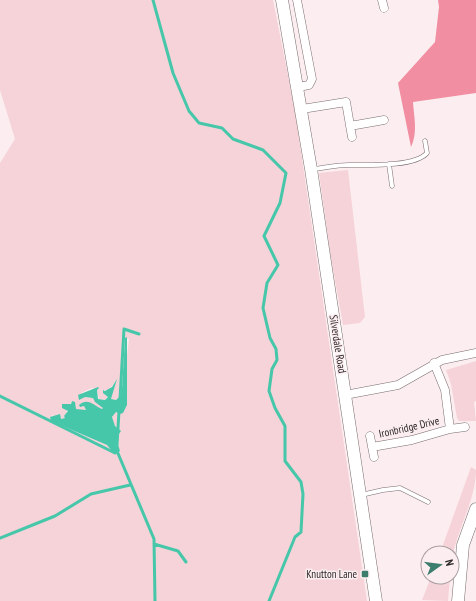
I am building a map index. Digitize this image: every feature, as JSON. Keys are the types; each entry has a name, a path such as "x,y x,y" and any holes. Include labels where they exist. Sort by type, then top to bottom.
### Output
{"main road":[{"name":"Silverdale Road","path":"282,0 303,86 302,109 376,601"},
{"path":"458,601 463,545 476,509"}],"street":[{"name":"Silverdale Road","path":"297,0 312,79 303,86"},
{"path":"302,109 346,102 352,138"},
{"path":"350,126 384,120"},
{"path":"345,395 398,385 434,363 451,357 476,353"},
{"name":"Ironbridge Drive","path":"434,363 442,377 450,428"},
{"name":"Ironbridge Drive","path":"372,447 412,440 450,428 465,428"},
{"name":"Ironbridge Drive","path":"370,436 374,458"}],"lane":[{"path":"311,169 349,165 361,166 389,164 423,157 427,153 425,141"},
{"path":"389,164 392,186"},
{"path":"360,495 400,488 428,502"}],"shaded area":[{"path":"0,0 273,0 295,111 367,601 0,601 0,163 15,139 0,90","holes":["125,338 129,339 120,414 116,412 112,417 112,422 118,429 118,436 115,439 120,451 116,453 107,445 51,421 52,415 61,419 65,418 67,413 66,409 72,401 76,409 86,411 84,406 104,408 93,398 85,397 81,393 92,388 97,390 99,399 105,400 108,397 103,390 108,390 116,381 111,399 116,400 121,395"]},
{"path":"438,0 476,0 476,93 413,102 415,130 411,147 398,83 435,42 439,7"},
{"path":"348,170 365,317 360,323 343,325 331,258 319,173"},
{"path":"127,337 127,405 123,413 120,414 116,412 112,417 115,426 121,431 116,438 120,451 117,453 112,451 107,445 51,421 50,417 60,414 61,419 65,418 64,416 68,411 62,408 62,404 71,404 72,401 75,402 76,409 86,410 84,406 80,407 79,405 88,402 102,409 103,408 95,402 93,398 85,397 79,400 78,395 98,387 98,399 105,400 108,397 103,393 103,390 105,391 112,387 117,379 111,399 116,400 121,395 125,338"},
{"path":"476,361 476,401 474,402 476,421 459,421 457,418 451,384 446,370"},
{"path":"471,467 476,470 473,492 458,537 455,545 443,545"},
{"path":"428,585 449,585 448,601 422,600"}],"waterway":[{"path":"153,0 173,73 189,111 199,123 222,128 233,139 263,150 286,173 280,203 264,236 278,265 267,283 263,308 270,338 276,349 277,360 272,369 269,391 275,408 285,426 285,461 301,482 303,494 301,532 295,537 269,601"},
{"path":"120,399 124,329 139,334"},
{"path":"0,396 115,453"},
{"path":"117,445 119,411"},
{"path":"117,451 154,539 155,601"},
{"path":"0,538 55,516 91,494 130,485"},
{"path":"154,544 178,551 186,562"}],"place":[{"name":"Knutton Lane","path":"365,574"}]}
